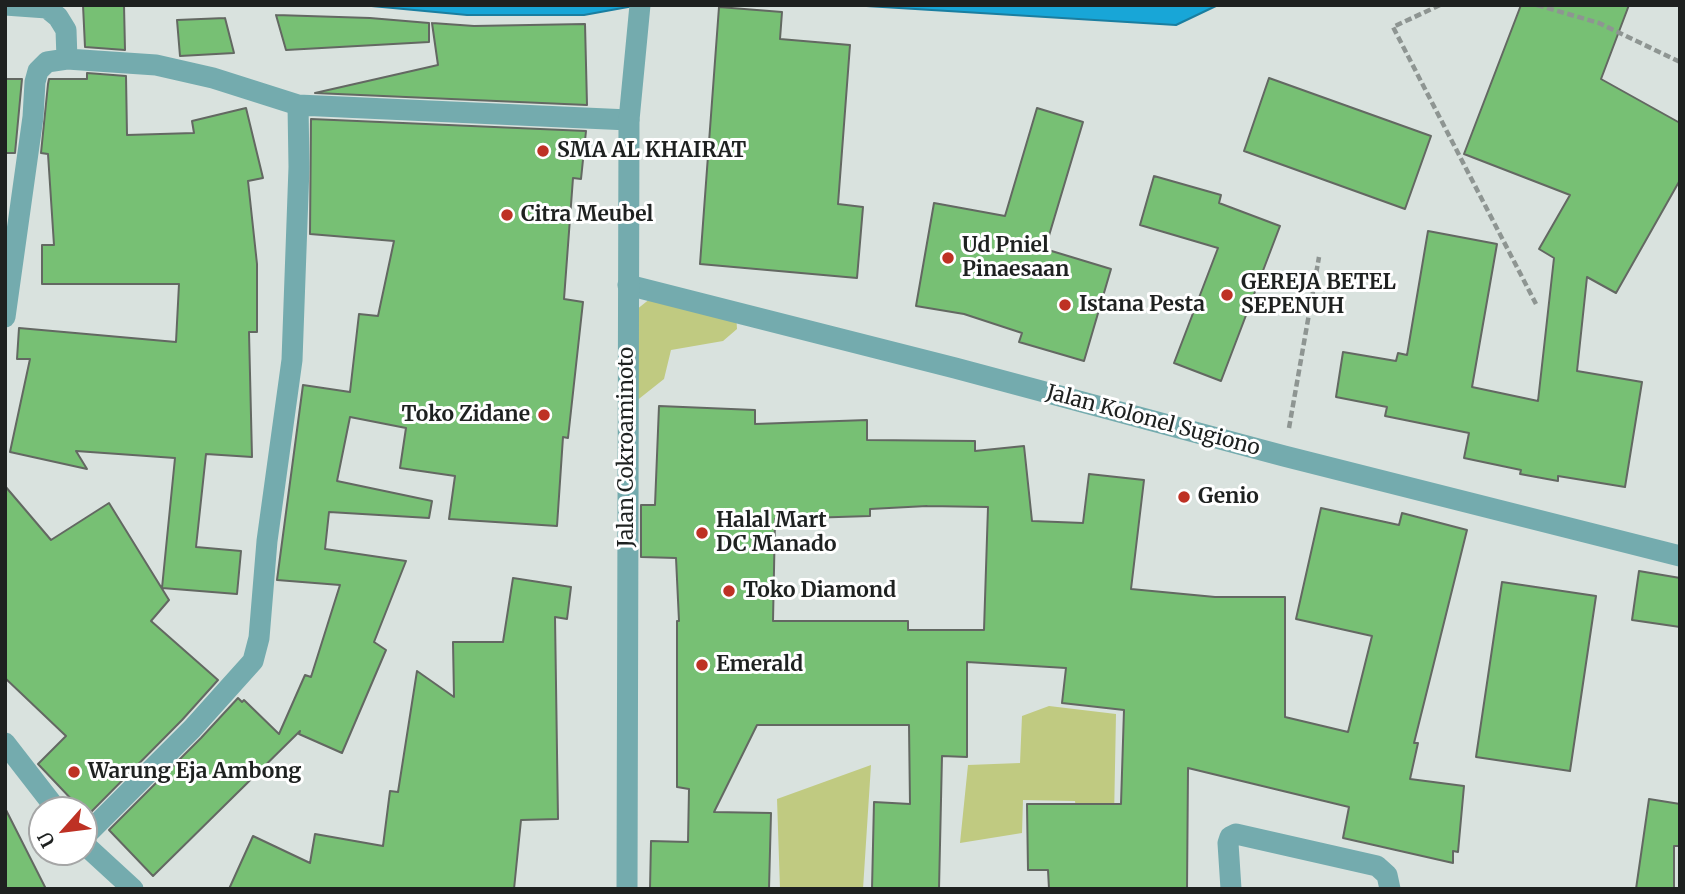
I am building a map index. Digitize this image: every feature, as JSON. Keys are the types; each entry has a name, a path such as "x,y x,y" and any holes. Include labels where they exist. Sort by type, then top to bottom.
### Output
{"street":[{"path":"5,5 47,8 58,17 66,30 67,59"},
{"name":"Jalan Cokroaminoto","path":"627,889 629,120 640,5"},
{"path":"5,317 33,117 35,82 38,71 47,62 67,59 156,65 213,78 298,105 629,120"},
{"path":"98,823 192,729 253,661 259,638 268,529 292,360 299,167 298,105"},
{"name":"Jalan Kolonel Sugiono","path":"628,285 1680,556"},
{"path":"5,743 46,796"},
{"path":"1231,889 1228,843 1230,836 1236,834 1377,866 1387,875 1390,889"},
{"path":"98,857 133,889"}],"path":[{"path":"1440,5 1393,27 1536,304"},
{"path":"1537,5 1599,23 1680,62"},
{"path":"1284,456 1319,257"}],"green space":[{"path":"651,298 736,313 737,329 723,341 671,350 664,379 635,402 636,310"},
{"path":"1049,706 1116,714 1114,819 1077,818 1075,801 1023,800 1022,833 960,843 968,765 1020,763 1022,716"},
{"path":"871,765 863,889 780,889 777,799"}],"water":[{"path":"361,5 639,5 584,15 467,15"},
{"path":"850,5 1218,5 1176,25"}],"building":[{"path":"83,5 124,5 125,50 85,47"},
{"path":"1521,5 1629,5 1601,79 1680,123 1680,180 1616,293 1587,277 1577,371 1642,382 1625,487 1558,476 1558,481 1520,474 1521,470 1464,458 1469,433 1385,416 1387,407 1336,397 1343,352 1396,361 1398,353 1407,355 1428,231 1497,244 1472,387 1538,401 1554,258 1539,249 1570,195 1464,154"},
{"path":"719,7 782,12 780,39 850,45 838,204 863,207 857,278 700,264"},
{"path":"276,15 429,23 429,42 286,50"},
{"path":"225,18 234,53 180,56 177,20"},
{"path":"432,23 474,26 585,24 587,105 315,93 438,65"},
{"path":"87,73 126,76 127,135 194,133 192,121 246,108 263,178 248,181 257,264 257,332 249,332 252,457 206,454 196,547 241,551 237,594 162,588 175,458 76,451 87,469 10,452 30,359 17,359 19,328 176,342 179,284 42,284 42,245 54,245 48,154 41,153 49,79 87,79"},
{"path":"1269,78 1431,136 1405,209 1244,151"},
{"path":"5,79 22,79 15,153 5,153"},
{"path":"1037,108 1083,122 1045,249 1111,269 1084,361 1019,342 1022,333 964,314 916,306 934,203 1005,216"},
{"path":"311,119 586,131 581,179 573,178 564,299 583,302 568,438 563,437 557,526 449,519 455,476 400,468 406,428 350,417 337,481 432,501 429,518 329,512 325,549 406,561 374,642 386,650 342,753 299,734 300,731 153,876 109,830 238,698 242,702 244,700 279,734 305,675 311,677 340,585 277,580 303,385 350,392 359,314 378,316 394,241 310,234"},
{"name":"GEREJA BETEL SEPENUH","path":"1154,176 1221,195 1219,203 1280,226 1221,381 1174,363 1218,248 1140,225"},
{"path":"659,406 755,410 755,424 867,420 867,440 975,441 975,451 1024,446 1032,521 1083,523 1089,474 1144,480 1131,589 1215,597 1285,597 1285,717 1348,732 1372,636 1296,619 1321,508 1399,525 1402,513 1467,530 1414,743 1418,743 1410,779 1464,786 1458,852 1453,851 1453,863 1343,838 1349,807 1188,768 1187,889 1049,889 1048,870 1028,870 1027,804 1121,804 1124,710 1062,703 1066,668 967,662 967,757 942,756 939,889 872,889 874,802 910,804 909,725 757,725 714,812 771,813 769,889 650,889 651,841 688,842 689,789 677,787 679,621 676,558 641,557 641,505 655,505","holes":["988,507 984,630 908,630 908,621 773,621 775,519 870,516 870,509"]},
{"path":"5,486 51,540 109,503 169,600 151,621 218,680 98,805 98,796 68,796 38,764 66,736 5,678"},
{"path":"1639,571 1680,578 1680,627 1632,620"},
{"path":"513,578 571,587 567,619 555,617 558,819 521,820 514,889 229,889 253,836 310,863 315,834 383,846 390,791 398,792 417,671 454,697 453,642 503,642"},
{"path":"1502,582 1596,596 1570,771 1476,757"},
{"path":"1649,799 1680,804 1680,846 1674,846 1674,889 1636,889"},
{"path":"5,808 28,853 28,866 34,866 46,889 5,889"}],"place":[{"name":"SMA AL KHAIRAT","path":"543,151"},
{"name":"Citra Meubel","path":"507,215"},
{"name":"Ud Pniel Pinaesaan","path":"948,258"},
{"name":"GEREJA BETEL SEPENUH","path":"1227,295"},
{"name":"Istana Pesta","path":"1065,305"},
{"name":"Toko Zidane","path":"544,415"},
{"name":"Genio","path":"1184,497"},
{"name":"Halal Mart DC Manado","path":"702,533"},
{"name":"Toko Diamond","path":"729,591"},
{"name":"Emerald","path":"702,665"},
{"name":"Warung Eja Ambong","path":"74,772"}]}
